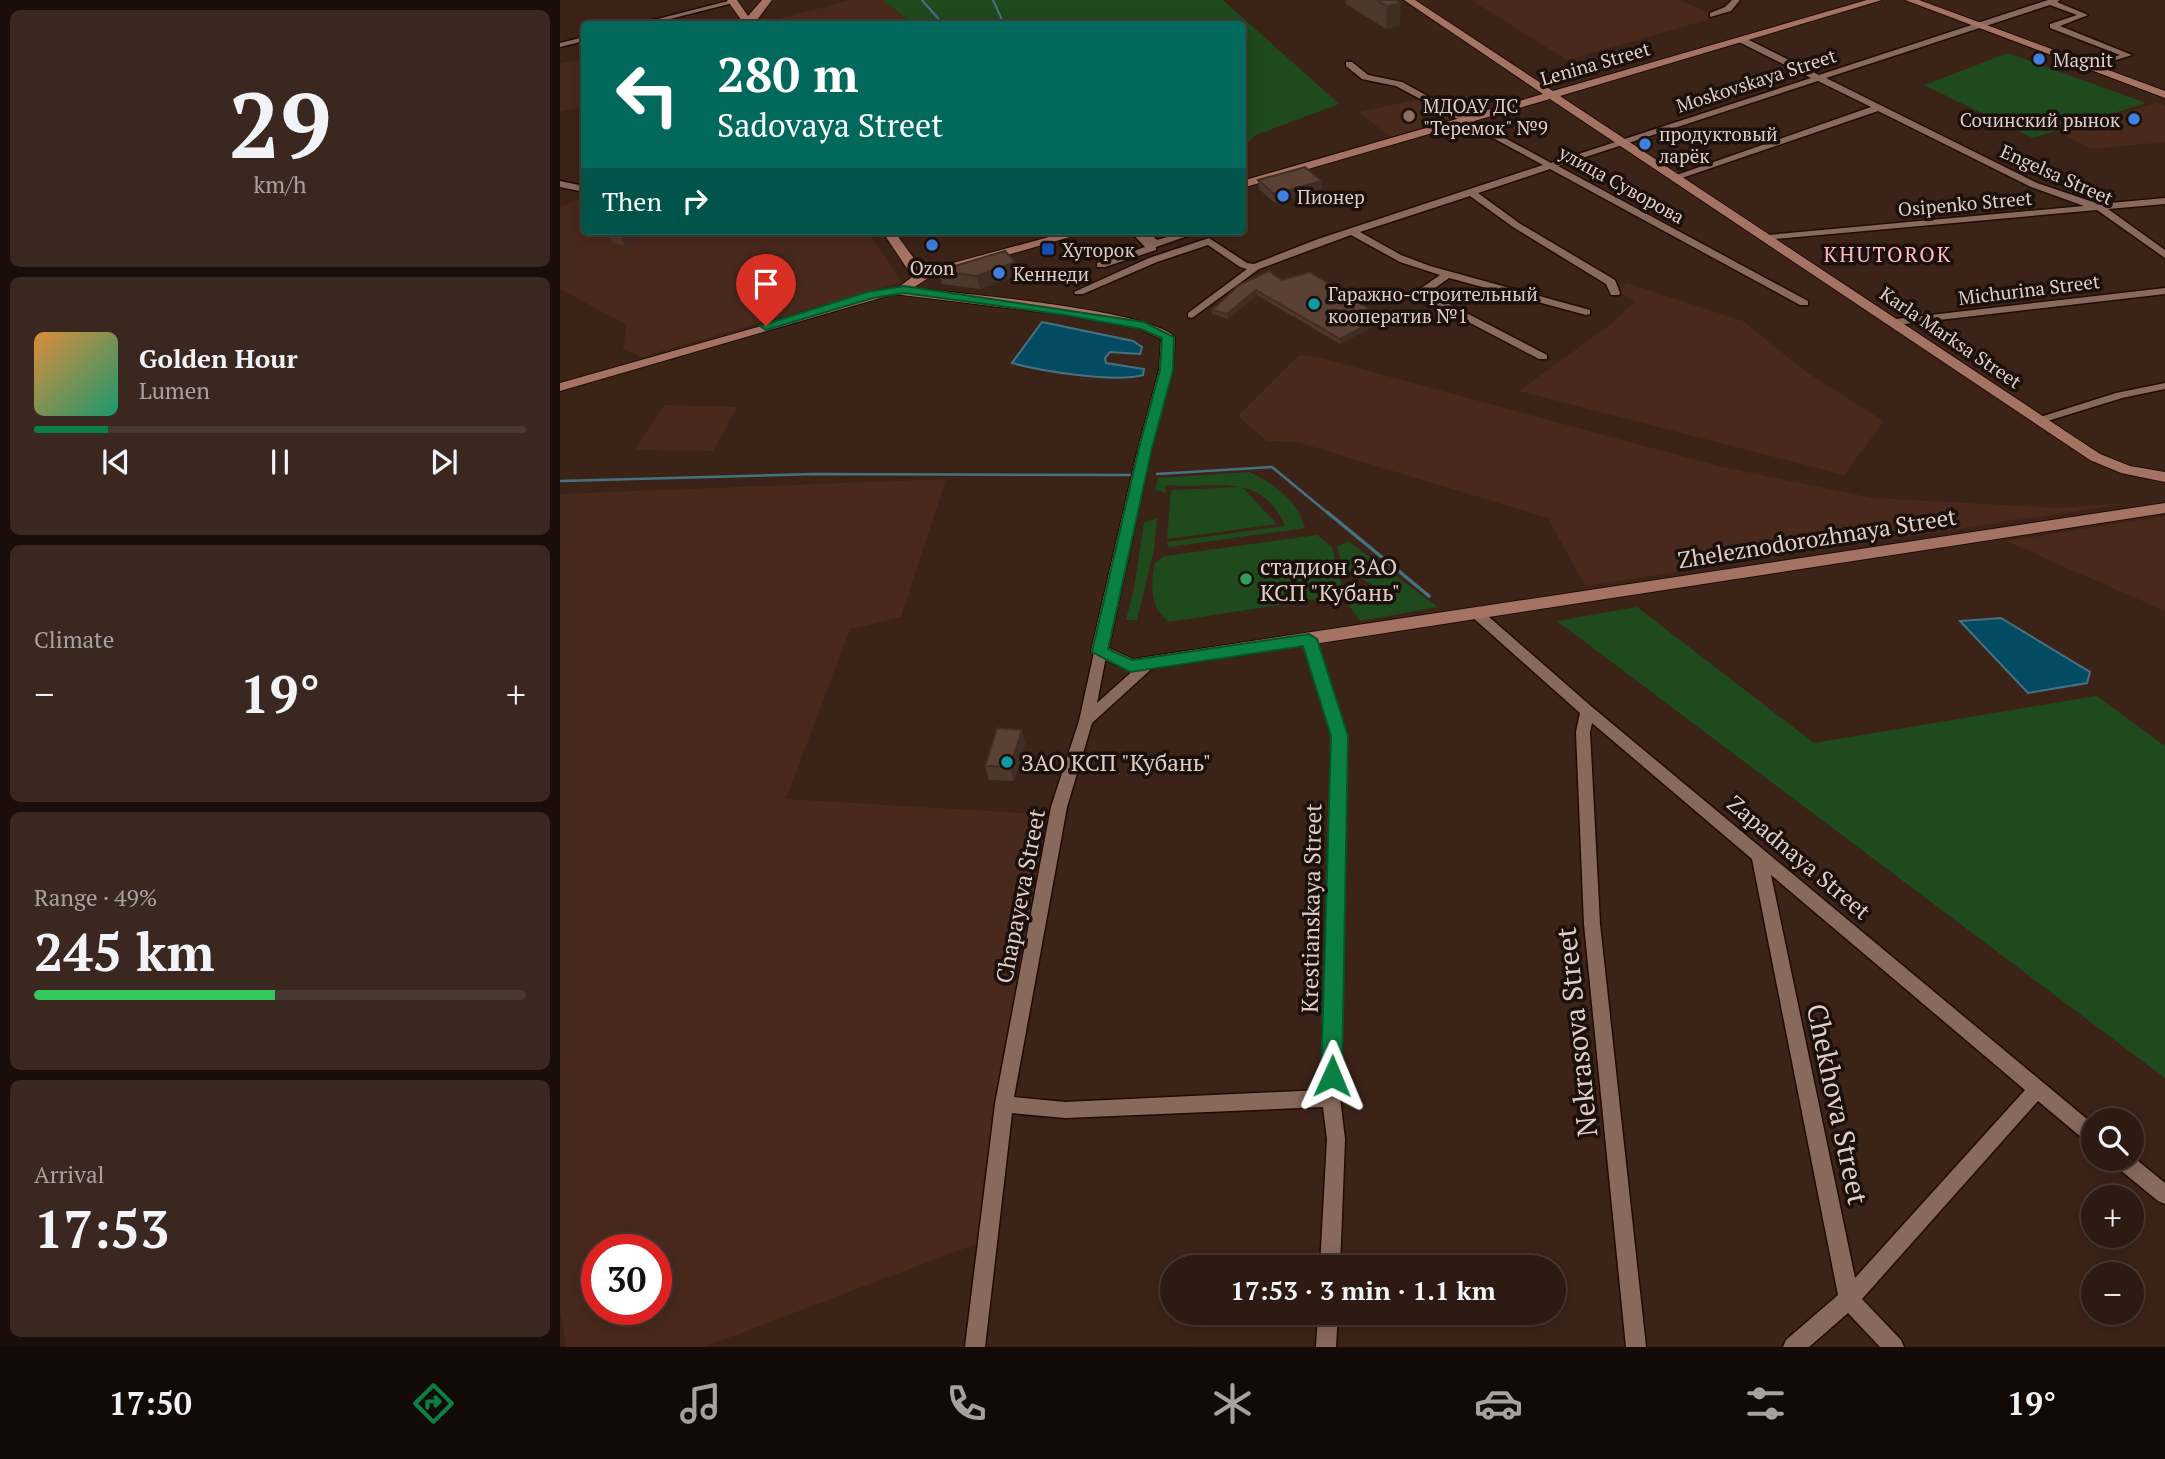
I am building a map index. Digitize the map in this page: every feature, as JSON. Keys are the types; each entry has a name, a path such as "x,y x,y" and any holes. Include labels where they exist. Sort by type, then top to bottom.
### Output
{"main road":[{"path":"750,21 767,0"},
{"name":"Karla Marksa Street","path":"1409,0 2106,462 2139,474 2165,477"},
{"name":"Lenina Street","path":"1246,184 1877,0"},
{"path":"1910,0 2165,95"},
{"path":"733,1 746,21"},
{"path":"891,235 913,267 925,274"},
{"path":"560,387 871,295 904,289 925,274 1070,235"},
{"name":"Chapayeva Street","path":"904,289 1078,314 1144,326 1168,337 1166,370 1145,448 1100,652"},
{"name":"Zheleznodorozhnaya Street","path":"1100,652 1130,666 2165,508"}],"street":[{"path":"1713,15 1728,9 1736,0"},
{"path":"654,21 733,1"},
{"path":"2053,1 2084,15 2053,26 2128,55 2090,67"},
{"name":"Moskovskaya Street","path":"1192,315 1255,267 1352,231 2053,1"},
{"path":"560,45 581,40"},
{"name":"Engelsa Street","path":"1742,40 2034,185 2099,208 2165,254"},
{"name":"улица Суворова","path":"1349,64 1365,77 1399,84 1468,120 1804,303"},
{"path":"1676,177 1878,108"},
{"path":"560,184 581,188"},
{"path":"1472,193 1516,225 1611,282 1615,293"},
{"name":"Osipenko Street","path":"1768,239 2165,201"},
{"path":"1352,231 1397,256 1447,275 1539,296 1586,313"},
{"path":"1101,265 1152,248 1139,235"},
{"path":"1147,235 1155,244 1184,235"},
{"path":"1079,292 1143,264 1209,241 1244,265 1255,267"},
{"path":"1447,275 1421,293 1544,357"},
{"name":"Michurina Street","path":"1896,322 2165,291"},
{"path":"2041,420 2120,395 2165,386"},
{"name":"Zapadnaya Street","path":"1476,613 1587,711 2081,1126"},
{"name":"Krestianskaya Street","path":"1309,639 1339,736 1331,1098 1336,1139 1331,1255"},
{"name":"Chapayeva Street","path":"975,1347 1004,1104 1059,807 1087,721 1100,652"},
{"path":"1087,721 1151,663"},
{"name":"Nekrasova Street","path":"1587,711 1583,732 1592,924 1636,1347"},
{"name":"Chekhova Street","path":"1759,855 1849,1299"},
{"path":"1793,1347 1849,1299 2037,1090"},
{"path":"1004,1104 1065,1110 1331,1098"},
{"path":"2136,1171 2165,1195"},
{"path":"1849,1299 1894,1347"},
{"path":"1326,1347 1327,1325"}],"shaded area":[{"path":"851,0 883,0 909,21 769,21"},
{"path":"1471,0 1681,0 1717,17 1567,60"},
{"path":"581,60 581,107 560,112 560,64"},
{"name":"МДОАУ ДС \"Теремок\" №9","path":"1420,99 1462,120 1394,140 1359,112"},
{"name":"Сочинский рынок","path":"2157,103 2165,106 2165,142 2092,149 2058,132"},
{"path":"581,199 581,235 871,235 902,282 642,357 623,349 627,325 560,289 560,207"},
{"path":"1627,283 1743,321 1806,372 1884,421 1844,475 1519,391 1611,324 1635,301 1617,291"},
{"path":"1299,355 1318,357 1718,466 1872,498 2060,508 2130,503 1585,586 1548,518 1297,442 1267,441 1238,416"},
{"path":"664,405 737,407 713,451 635,450"},
{"name":"ЗАО КСП \"Кубань\"","path":"946,479 901,617 850,629 786,799 1054,815 978,1243 704,1347 567,1347 560,1312 560,494"},
{"path":"2165,516 2165,611 2006,541"}],"green space":[{"path":"883,0 1223,0 1339,104 1256,135 1246,144 1246,21 909,21"},
{"path":"2008,53 2146,103 2033,138 1924,85"},
{"path":"1249,472 1268,482 1291,501 1305,528 1169,547 1167,542 1285,526 1275,508 1263,496 1250,489 1219,485 1165,485 1166,493 1155,490 1158,478"},
{"path":"1242,487 1277,524 1167,539 1171,490"},
{"path":"1157,518 1154,549 1137,620 1126,620 1144,523"},
{"name":"стадион ЗАО КСП \"Кубань\"","path":"1317,535 1332,547 1342,588 1337,596 1169,622 1158,610 1153,596 1152,579 1155,563 1165,556"},
{"path":"1348,541 1438,607 1360,621 1347,603 1375,586 1343,568 1337,547"},
{"path":"1637,607 1814,743 2097,696 2165,746 2165,1078 1557,621"}],"water":[{"path":"1042,322 1133,341 1142,347 1140,354 1110,352 1105,358 1106,363 1144,369 1143,375 1097,377 1012,363"},
{"path":"2001,618 2090,672 2087,683 2028,693 1960,621"}],"building":[{"path":"1377,0 1396,0 1401,3 1387,6"},
{"path":"1305,167 1322,181 1274,194 1258,180"},
{"path":"1005,251 1015,262 977,276 938,271"},
{"name":"Гаражно-строительный кооператив №1","path":"1269,271 1282,280 1310,272 1382,317 1340,339 1256,290 1227,314 1212,310 1239,285"},
{"path":"997,728 1022,730 1010,767 985,766"}],"waterway":[{"path":"922,0 940,21"},
{"path":"993,0 1003,21"},
{"path":"1157,474 1272,467 1329,514"},
{"path":"560,481 814,474 1132,475"},
{"path":"1327,512 1429,596"}],"place":[{"name":"Magnit","path":"2039,59"},
{"name":"МДОАУ ДС \"Теремок\" №9","path":"1409,116"},
{"name":"Сочинский рынок","path":"2134,119"},
{"name":"продуктовый ларёк","path":"1645,144"},
{"name":"Пионер","path":"1283,196"},
{"name":"Ozon","path":"932,245"},
{"name":"Хуторок","path":"1048,249"},
{"name":"Кеннеди","path":"999,273"},
{"name":"Гаражно-строительный кооператив №1","path":"1314,304"},
{"name":"стадион ЗАО КСП \"Кубань\"","path":"1246,579"},
{"name":"ЗАО КСП \"Кубань\"","path":"1007,762"}],"district":[{"name":"KHUTOROK","path":"1888,254"}],"route":[{"path":"766,326 885,291 904,289 1144,326 1168,337 1166,370 1145,448 1100,652 1130,666 1309,639 1339,736 1332,1076"}]}
